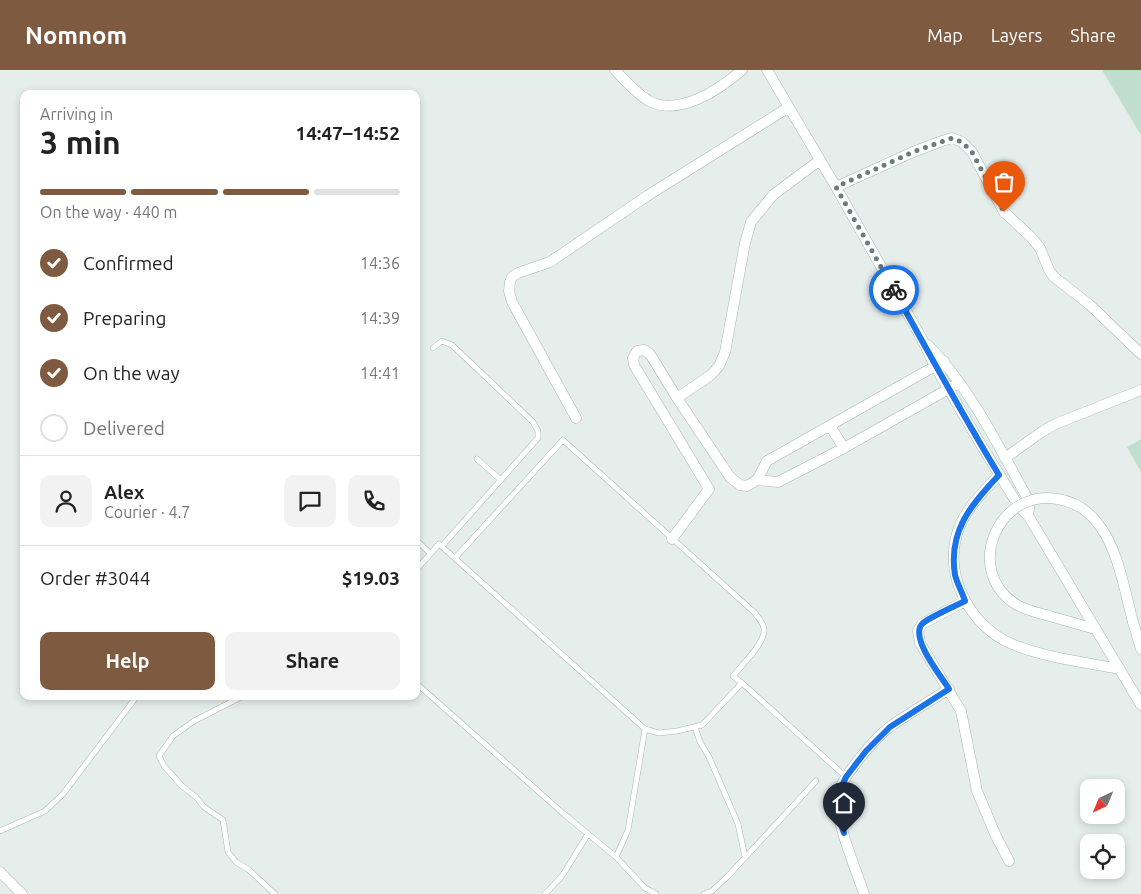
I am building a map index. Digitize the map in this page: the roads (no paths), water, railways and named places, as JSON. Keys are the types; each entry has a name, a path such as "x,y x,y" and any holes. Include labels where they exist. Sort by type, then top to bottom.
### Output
{"street":[{"path":"614,70 634,90 650,101 666,106 679,106 720,87 742,70"},
{"path":"767,70 922,339 939,364 959,383 992,435 1029,501 1029,517"},
{"path":"576,418 512,302 509,291 512,277 518,273 550,262 647,196 789,107"},
{"path":"836,187 942,141 952,138 962,142 972,152 1004,212 1031,236 1040,248 1054,277 1090,305 1141,354"},
{"path":"676,398 711,375 719,366 725,352 751,222 773,195 820,160"},
{"path":"672,539 709,489 634,365 633,358 638,351 644,350 650,354 676,398 730,477 740,485 747,486 756,480 767,460 939,364"},
{"path":"939,364 949,389 980,443 1018,505 1029,517 1141,706"},
{"path":"756,480 778,482 844,448 959,383"},
{"path":"1005,458 1043,431 1058,423 1141,390"},
{"path":"830,426 844,448"},
{"path":"980,443 992,435"},
{"path":"999,475 966,514 957,533 953,552 955,576 965,601 980,623 995,636 1011,644 1063,659 1120,670"},
{"path":"1096,628 1026,610 1013,602 1002,591 994,577 990,560 991,543 996,529 1005,516 1023,503 1036,499 1052,498 1067,501 1089,513 1100,525 1111,544 1141,649"},
{"path":"965,601 922,624 918,631 920,643 961,711 977,791 1009,861"},
{"path":"864,894 839,818 837,797 846,777 866,751 890,727 949,689"},
{"path":"0,872 22,894"}],"lane":[{"path":"433,348 442,342 452,345 538,430 538,438 442,546"},
{"path":"454,558 563,440 755,613 763,623 765,632 762,641 733,676 846,777"},
{"path":"477,459 501,480"},
{"path":"420,544 430,553"},
{"path":"420,565 439,544 442,546 645,729 658,733 702,725 742,683"},
{"path":"420,687 616,857 645,888 656,894"},
{"path":"0,831 45,811 63,794 134,700"},
{"path":"235,700 194,721 173,736 159,756 164,766 182,786 196,797 204,807 223,820 228,852 236,862 249,870 276,894"},
{"path":"695,727 700,742 709,757 738,824 745,857"},
{"path":"616,857 628,830 645,729"},
{"path":"704,894 712,891 816,781"},
{"path":"545,894 562,876 588,834"}]}
